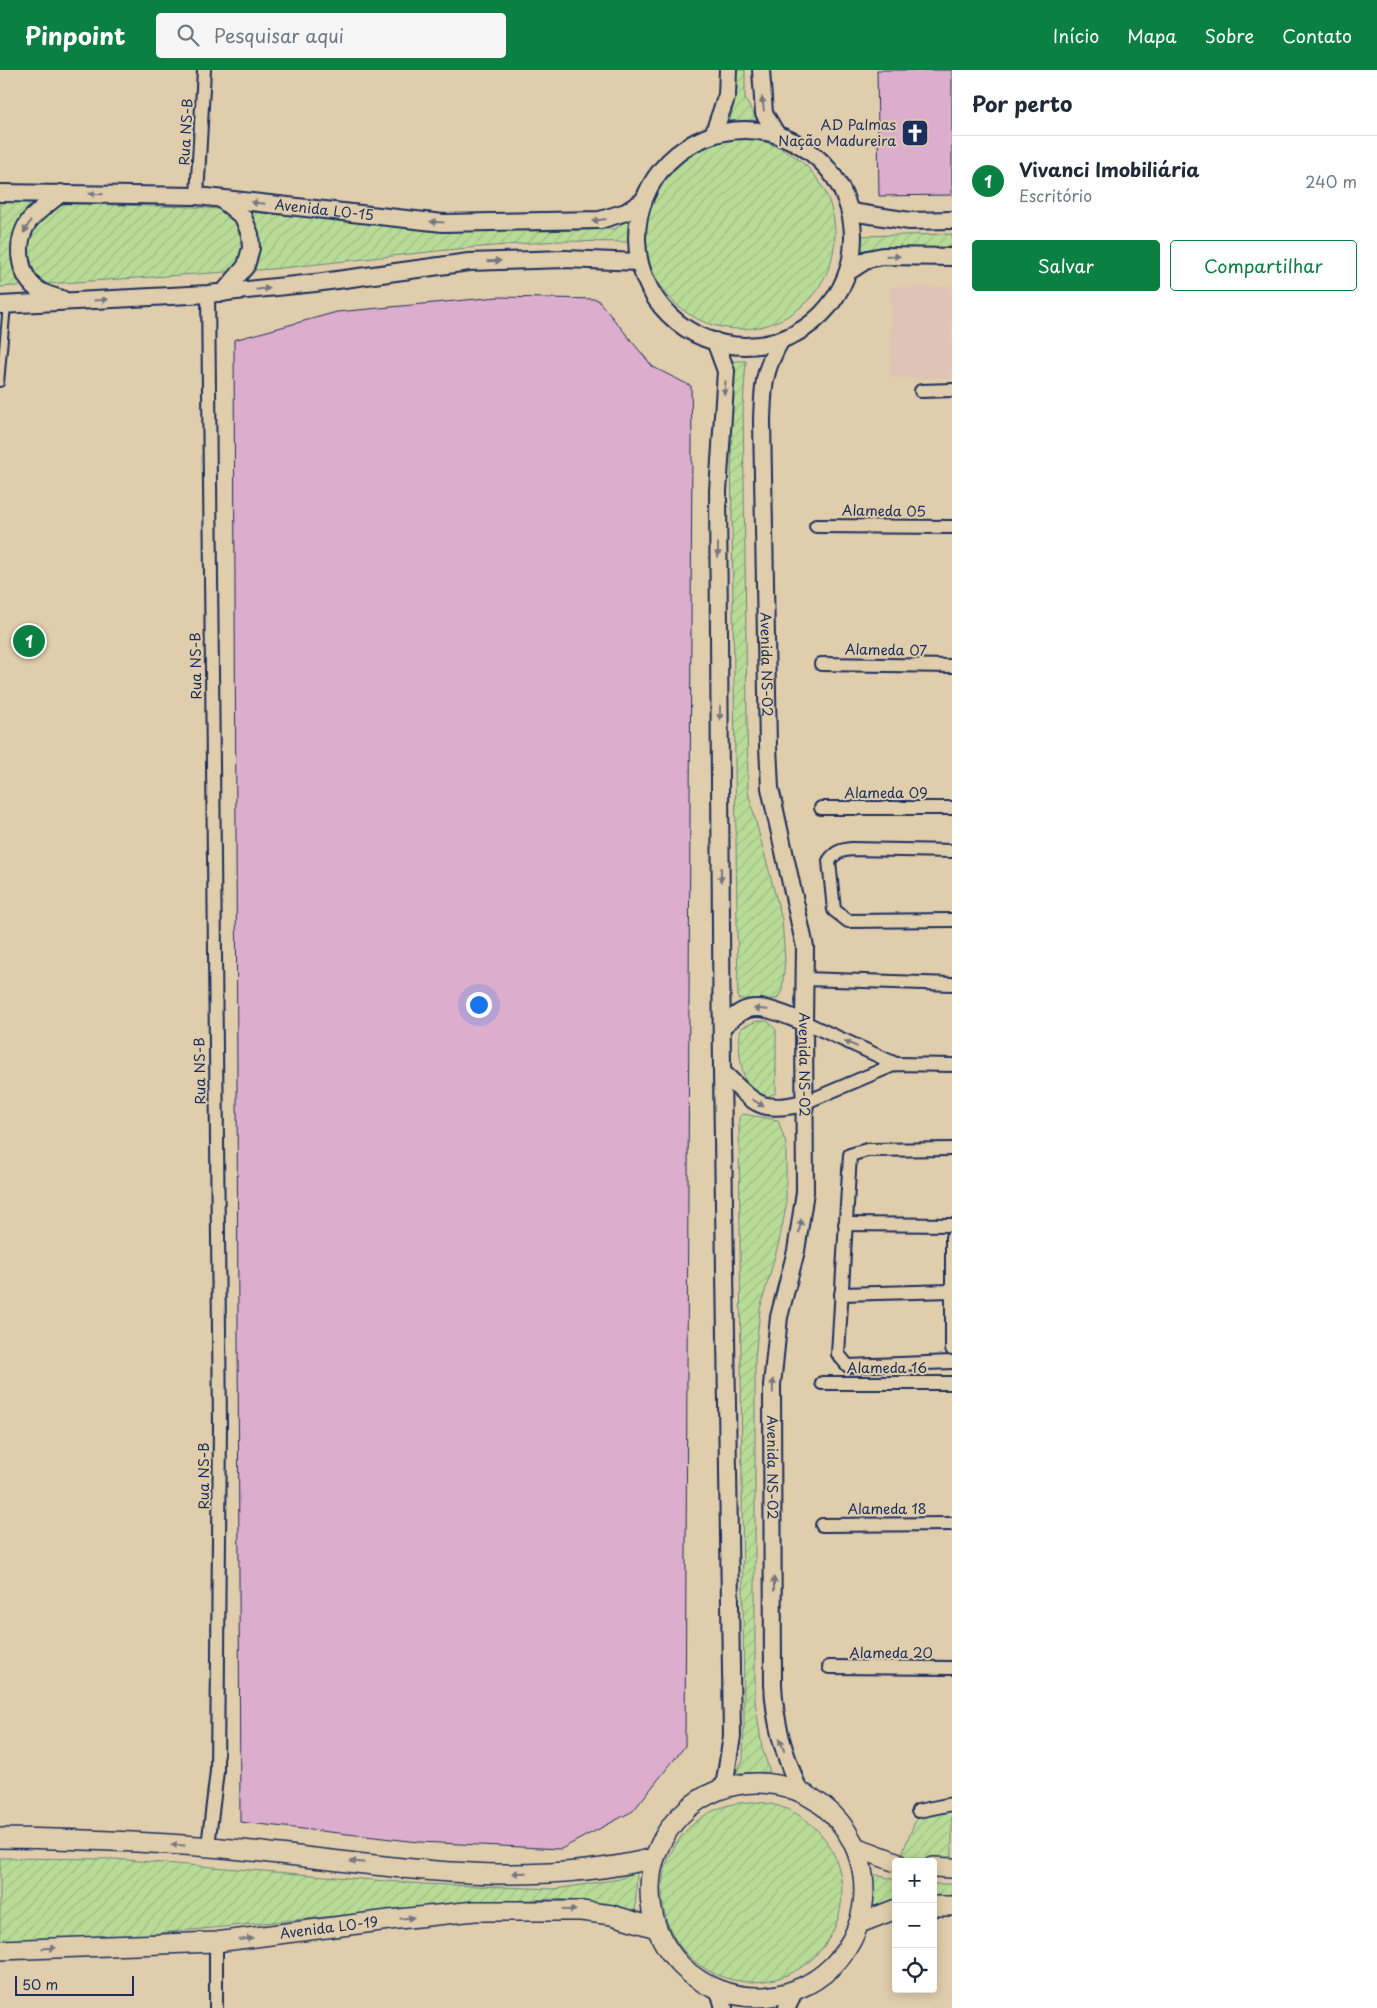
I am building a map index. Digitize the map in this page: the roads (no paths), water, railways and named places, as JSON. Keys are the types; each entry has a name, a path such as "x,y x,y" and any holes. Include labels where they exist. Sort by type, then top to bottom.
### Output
{"main road":[{"path":"749,1782 774,1784 799,1791 820,1802 846,1829 856,1847 863,1866 865,1885 864,1905 860,1924 845,1949 817,1978 791,1999 744,1996 721,1999 680,1966 666,1948 656,1928 650,1905 649,1881 654,1858 669,1827 682,1813 693,1803 724,1787 749,1782"},
{"path":"0,1838 208,1846 446,1871 505,1874 588,1871 618,1867 654,1858"},
{"path":"856,1847 892,1860"},
{"path":"937,1867 952,1868"},
{"path":"937,1906 952,1906"},
{"name":"Avenida LO-19","path":"0,1950 216,1942 389,1920 475,1911 531,1909 612,1914 656,1928"},
{"path":"860,1924 892,1911"}],"street":[{"name":"Rua NS-B","path":"197,196 204,70"},
{"path":"713,135 727,95 728,70"},
{"path":"761,70 764,113 777,135"},
{"path":"745,130 777,135 810,152 836,179 851,212 854,242 848,272 838,294 822,314 803,329 780,340 759,345 715,342 690,331 668,314 652,293 639,262 638,223 643,201 654,179 670,160 683,150 713,135 745,130"},
{"name":"Avenida LO-15","path":"0,193 197,196 443,223 600,220 626,212 643,201"},
{"path":"61,193 29,221 20,239 21,266 28,281 40,292 70,302"},
{"path":"216,294 246,266 251,248 250,234 243,217 221,199"},
{"path":"851,212 910,221 952,220"},
{"path":"848,272 868,259 883,256 952,257"},
{"path":"4,305 216,294 315,283 469,262 565,259 639,262"},
{"name":"Rua NS-B","path":"208,1846 217,1771 220,1434 216,294"},
{"name":"Avenida NS-02","path":"780,340 770,358 764,378 762,421 768,746 770,788 806,947 804,1022 806,1192 796,1251 779,1318 772,1385 774,1716 780,1741 799,1791"},
{"path":"715,342 726,371 718,490 722,1072 732,1736 724,1787"},
{"path":"921,391 952,390"},
{"name":"Alameda 05","path":"816,526 952,527"},
{"name":"Alameda 07","path":"820,664 952,666"},
{"name":"Alameda 09","path":"820,808 952,808"},
{"path":"952,851 852,848 833,855 829,861 834,910 848,921 952,920"},
{"path":"805,979 952,984"},
{"path":"722,1027 742,1011 755,1008 770,1010 804,1022 896,1064"},
{"path":"722,1072 753,1100 766,1108 779,1109 804,1102 896,1064 952,1065"},
{"path":"952,1149 866,1150 850,1155 838,1354 848,1366 952,1362"},
{"path":"845,1224 952,1225"},
{"path":"952,1237 952,1348"},
{"path":"841,1294 951,1292"},
{"name":"Alameda 16","path":"822,1383 952,1383"},
{"name":"Alameda 18","path":"822,1525 952,1524"},
{"name":"Alameda 20","path":"829,1667 952,1668"},
{"path":"918,1811 952,1804"},
{"path":"216,1942 216,2008"}],"lane":[{"path":"0,383 4,305"}],"place":[{"name":"AD Palmas Nação Madureira","path":"915,133"},
{"name":"Vivanci Imobiliária","path":"29,641"}]}
